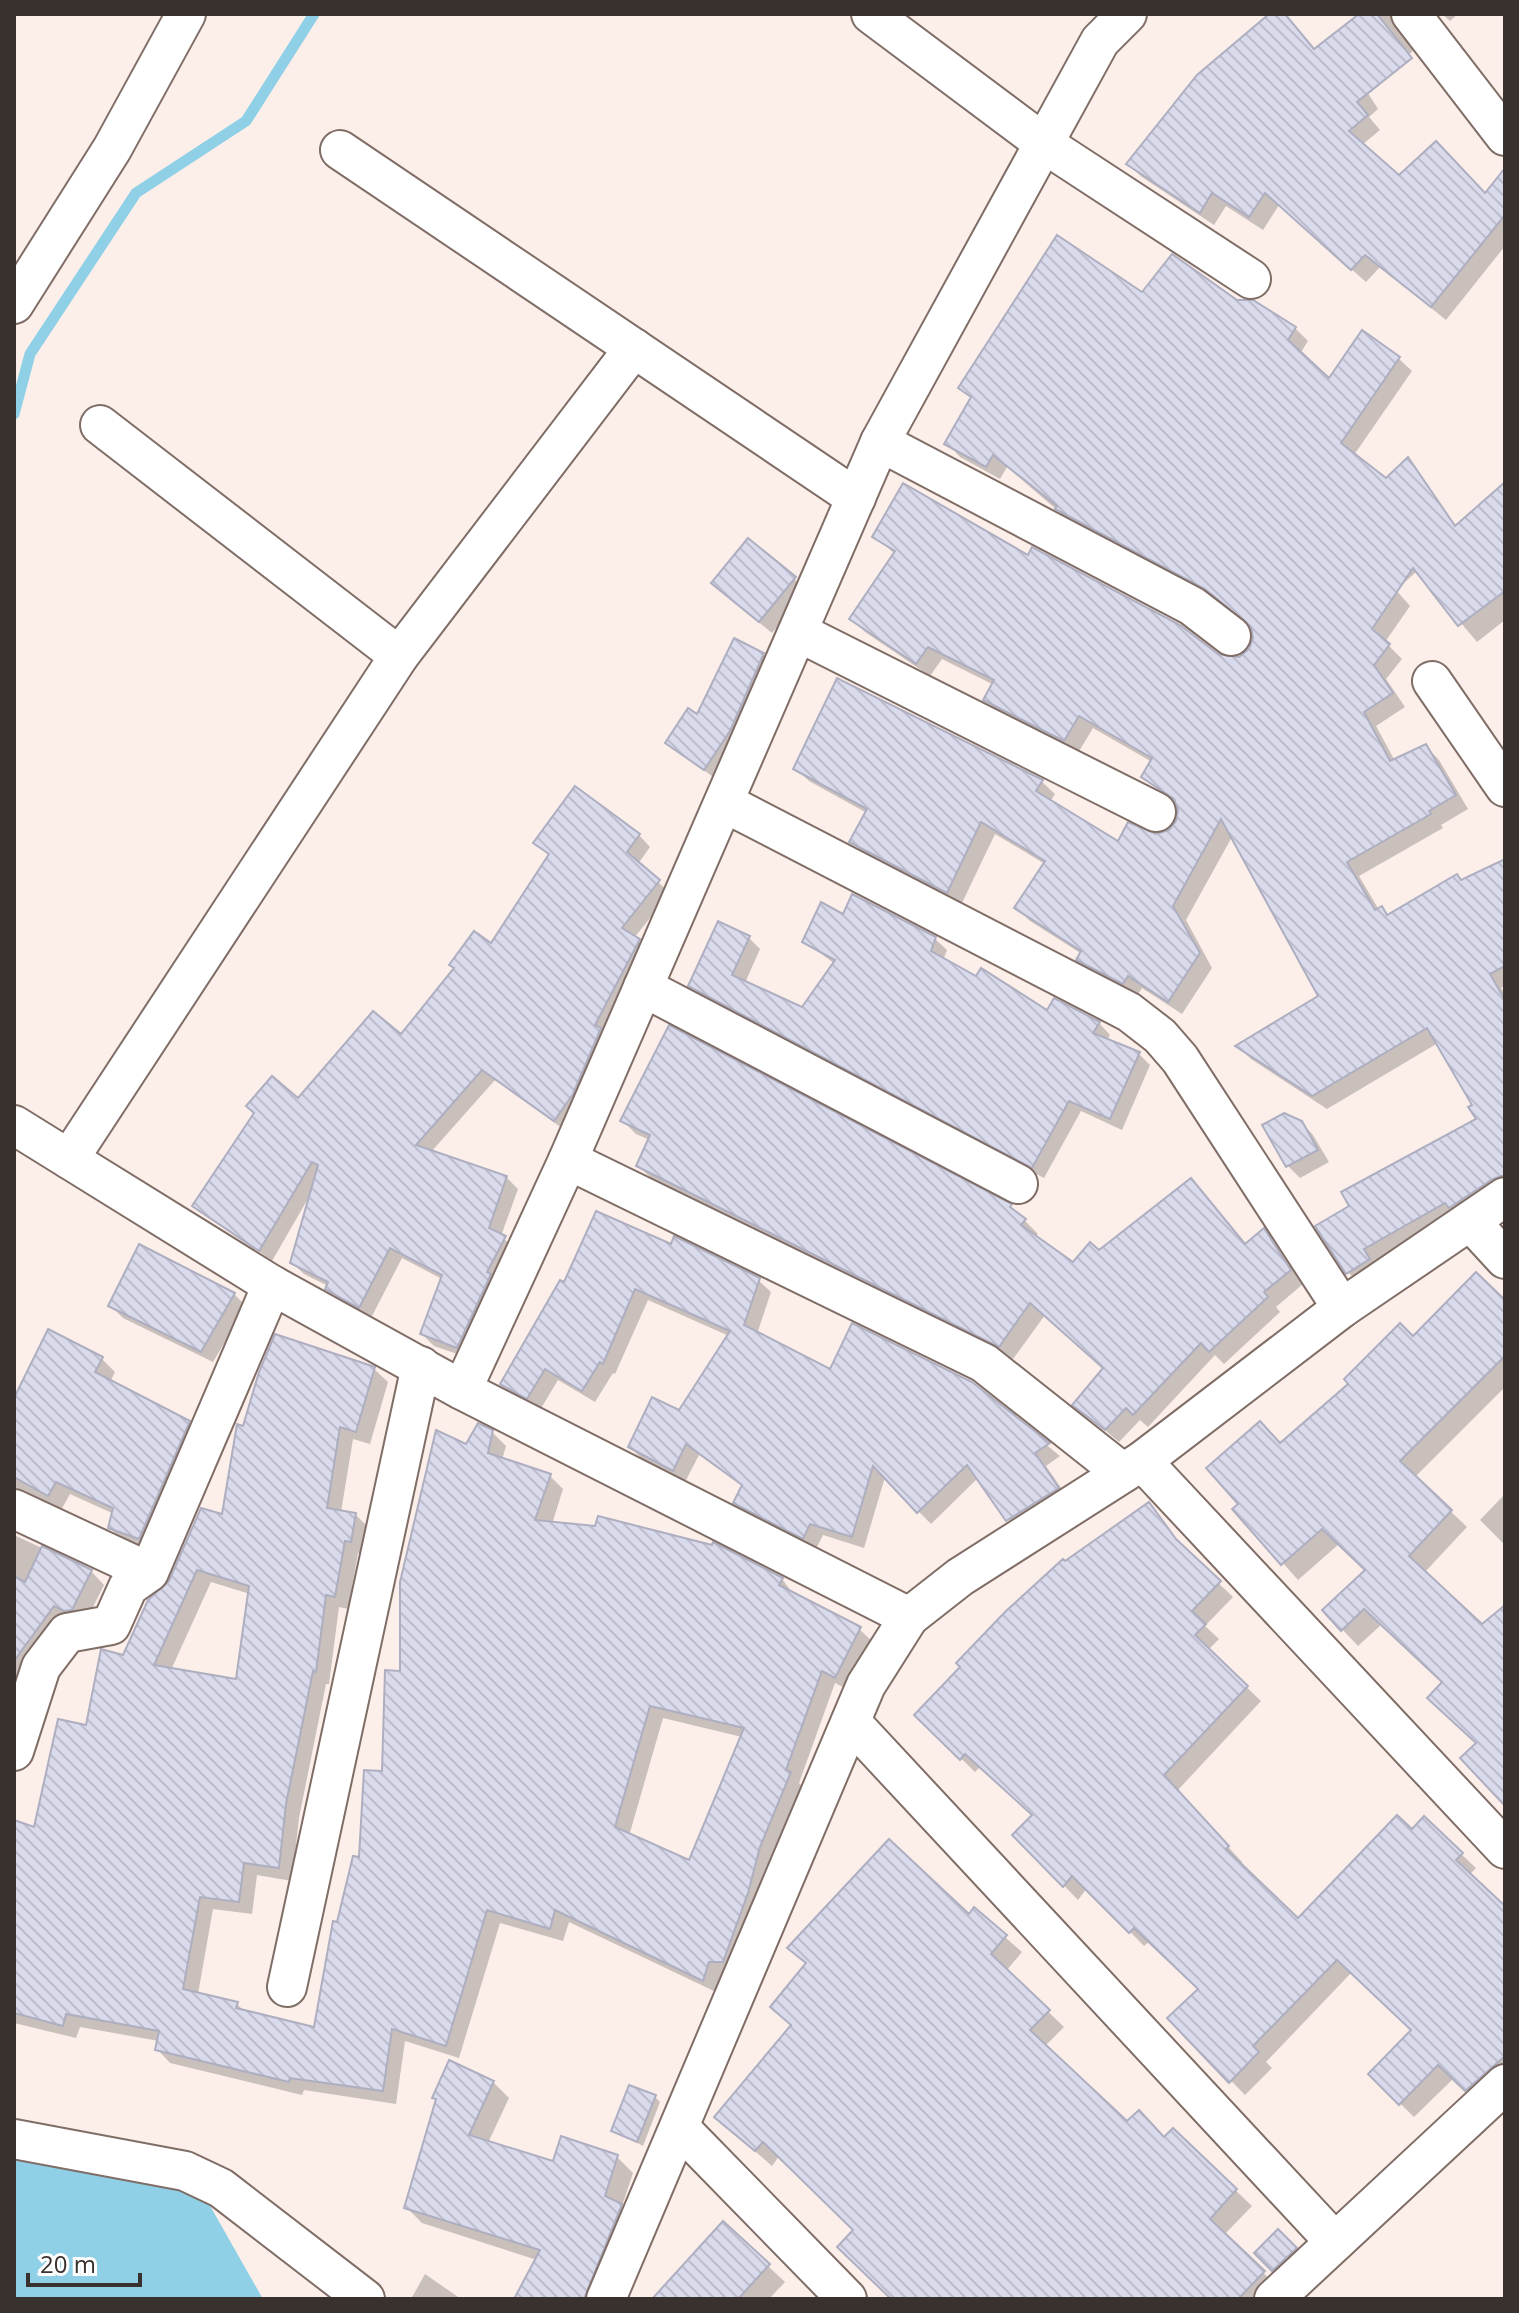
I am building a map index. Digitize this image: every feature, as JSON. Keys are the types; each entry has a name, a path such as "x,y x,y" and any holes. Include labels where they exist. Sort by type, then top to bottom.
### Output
{"street":[{"path":"14,304 112,149 186,14"},
{"path":"871,14 1046,145 1251,279"},
{"path":"462,1390 568,1160 880,442 1046,145 1100,41 1127,14"},
{"path":"1411,14 1505,136"},
{"path":"340,150 856,498"},
{"path":"69,1159 399,656 634,348"},
{"path":"100,425 399,656"},
{"path":"880,442 1192,606 1231,636"},
{"path":"798,632 1156,812"},
{"path":"1432,681 1505,787"},
{"path":"725,803 1129,1012 1160,1036 1180,1059 1342,1308"},
{"path":"643,987 1018,1184"},
{"path":"14,1125 272,1285 462,1390 909,1617"},
{"path":"568,1160 984,1363 1132,1467 1505,1849"},
{"path":"606,2299 866,1685 909,1617 960,1577 1132,1467 1342,1308 1505,1197"},
{"path":"1470,1221 1505,1259"},
{"path":"14,1751 41,1667 67,1633 111,1625 128,1587 149,1572 272,1285"},
{"path":"287,1987 421,1366"},
{"path":"14,1509 149,1572"},
{"path":"851,1722 1335,2242"},
{"path":"1274,2299 1505,2084"},
{"path":"680,2128 847,2299"},
{"path":"14,2139 185,2171 221,2188 365,2299"}],"water":[{"path":"14,2156 196,2181 263,2299 14,2299"}],"building":[{"path":"1269,14 1285,14 1314,49 1359,14 1377,14 1412,58 1357,102 1368,115 1349,131 1399,175 1436,141 1485,193 1505,168 1505,215 1431,307 1365,255 1351,270 1265,193 1249,217 1212,193 1200,213 1126,164 1197,75"},
{"path":"1057,235 1142,292 1172,254 1237,300 1253,300 1296,327 1288,340 1329,378 1362,330 1400,357 1341,443 1386,478 1408,457 1455,526 1505,482 1505,591 1458,626 1413,568 1372,629 1390,644 1374,665 1393,693 1364,712 1390,761 1426,744 1456,795 1429,811 1431,814 1347,862 1375,910 1382,906 1387,915 1457,874 1461,880 1505,859 1505,966 1490,974 1505,1000 1505,1175 1493,1179 1449,1208 1445,1203 1364,1249 1370,1259 1346,1274 1315,1226 1349,1206 1341,1192 1476,1119 1468,1107 1472,1105 1427,1028 1312,1096 1235,1046 1318,996 1221,819 1173,906 1200,953 1168,1002 1128,976 1123,984 1076,960 1081,951 1014,908 1045,861 981,822 947,893 849,842 867,809 793,769 837,678 1043,780 1036,791 1118,841 1128,822 1156,834 1169,830 1176,821 1178,810 1174,799 1141,777 1152,758 1079,716 1064,741 983,700 994,680 928,647 916,664 849,619 895,551 872,537 903,483 1028,555 1032,547 1180,625 1218,654 1239,657 1249,649 1253,638 1251,627 1205,589 1055,509 1057,506 993,455 986,467 944,444 971,397 958,388"},
{"path":"748,538 796,577 759,622 711,583"},
{"path":"734,638 764,653 730,731 704,770 665,743 688,708 697,714"},
{"path":"575,786 640,834 627,852 660,880 622,928 640,939 595,1025 601,1028 573,1094 554,1121 482,1070 416,1145 507,1176 489,1228 506,1236 487,1272 491,1274 457,1348 420,1334 442,1275 390,1248 359,1308 325,1289 328,1282 290,1263 318,1165 312,1162 259,1251 192,1206 254,1113 246,1106 272,1076 298,1098 373,1011 401,1034 454,968 449,965 474,931 491,943 549,854 533,843"},
{"path":"852,894 936,937 931,951 976,976 981,968 1047,1010 1054,998 1100,1022 1093,1033 1140,1052 1110,1119 1069,1101 1032,1168 688,986 718,921 750,936 732,975 802,1007 835,960 802,942 821,902 843,914"},
{"path":"669,1025 1012,1204 1010,1207 1026,1219 1021,1225 1073,1262 1090,1242 1099,1250 1191,1178 1245,1244 1264,1228 1291,1270 1264,1292 1268,1297 1209,1352 1201,1343 1133,1415 1126,1408 1105,1430 1072,1405 1103,1368 1030,1303 999,1347 636,1166 650,1135 620,1121"},
{"path":"1284,1113 1302,1121 1318,1150 1286,1167 1262,1125"},
{"path":"596,1211 671,1244 674,1236 760,1278 744,1325 830,1369 852,1323 972,1382 1050,1443 1035,1453 1059,1488 1006,1521 967,1465 917,1513 873,1466 852,1537 810,1524 803,1539 733,1503 742,1485 686,1444 673,1471 628,1447 652,1397 679,1410 730,1331 635,1289 603,1364 600,1362 582,1391 545,1369 527,1399 500,1384 560,1280 564,1282"},
{"path":"139,1244 235,1293 201,1352 108,1306"},
{"path":"1476,1272 1505,1300 1505,1356 1400,1461 1452,1510 1409,1556 1482,1624 1505,1605 1505,1806 1460,1758 1476,1743 1427,1698 1442,1682 1364,1609 1341,1631 1322,1610 1365,1570 1322,1529 1281,1565 1232,1509 1238,1504 1206,1468 1260,1421 1280,1443 1348,1384 1344,1379 1400,1323 1413,1336"},
{"path":"48,1329 103,1357 95,1372 190,1421 139,1539 108,1528 113,1508 56,1482 48,1496 14,1477 14,1398"},
{"path":"275,1334 375,1367 356,1432 340,1427 327,1508 356,1513 351,1542 345,1541 335,1597 326,1595 316,1672 313,1671 286,1804 279,1868 244,1863 239,1902 200,1897 183,1989 238,2002 236,2008 314,2027 333,1921 337,1922 353,1856 359,1857 364,1770 382,1771 385,1670 400,1671 400,1582 436,1430 466,1444 478,1423 493,1430 488,1453 551,1474 535,1520 595,1526 598,1516 712,1545 713,1542 783,1578 779,1585 861,1627 835,1678 822,1671 786,1770 791,1772 760,1847 748,1893 723,1962 709,1962 703,1981 555,1910 550,1929 487,1910 446,2046 392,2029 383,2091 290,2078 289,2082 155,2050 159,2031 66,2014 63,2026 14,2013 14,1820 34,1827 58,1719 86,1725 101,1649 123,1655 148,1600 169,1581 201,1508 222,1514 237,1424 243,1426 259,1372","holes":["197,1570 249,1586 236,1679 154,1665","650,1706 744,1728 689,1860 615,1827"]},
{"path":"1149,1502 1176,1539 1221,1581 1192,1611 1206,1624 1195,1635 1248,1686 1164,1775 1229,1846 1226,1849 1298,1918 1397,1815 1412,1829 1424,1816 1463,1853 1456,1860 1505,1906 1505,2056 1465,2091 1438,2065 1399,2105 1368,2074 1411,2030 1337,1960 1253,2046 1259,2052 1229,2083 1167,2018 1198,1989 1134,1928 1129,1933 1072,1876 1063,1887 1012,1835 1032,1815 965,1754 960,1760 914,1715 960,1667 956,1663 1006,1611 1063,1559 1065,1561"},
{"path":"42,1546 92,1570 72,1610 64,1611 54,1606 14,1661 14,1576 25,1582"},
{"path":"889,1839 969,1914 974,1907 1007,1935 991,1954 1050,2010 1030,2030 1127,2121 1139,2110 1164,2137 1173,2128 1237,2189 1210,2219 1265,2271 1238,2299 891,2299 837,2247 853,2230 763,2142 755,2151 714,2117 791,2025 770,2007 806,1963 787,1948"},
{"path":"449,2060 494,2081 469,2135 553,2161 561,2136 618,2155 605,2196 622,2204 584,2299 514,2299 540,2250 404,2208 436,2099 432,2098"},
{"path":"629,2085 656,2095 637,2142 611,2131"},
{"path":"723,2221 770,2264 738,2299 652,2299"},
{"path":"1278,2229 1297,2248 1272,2271 1254,2253"}],"waterway":[{"path":"14,414 30,354 136,193 246,121 314,14"}]}
